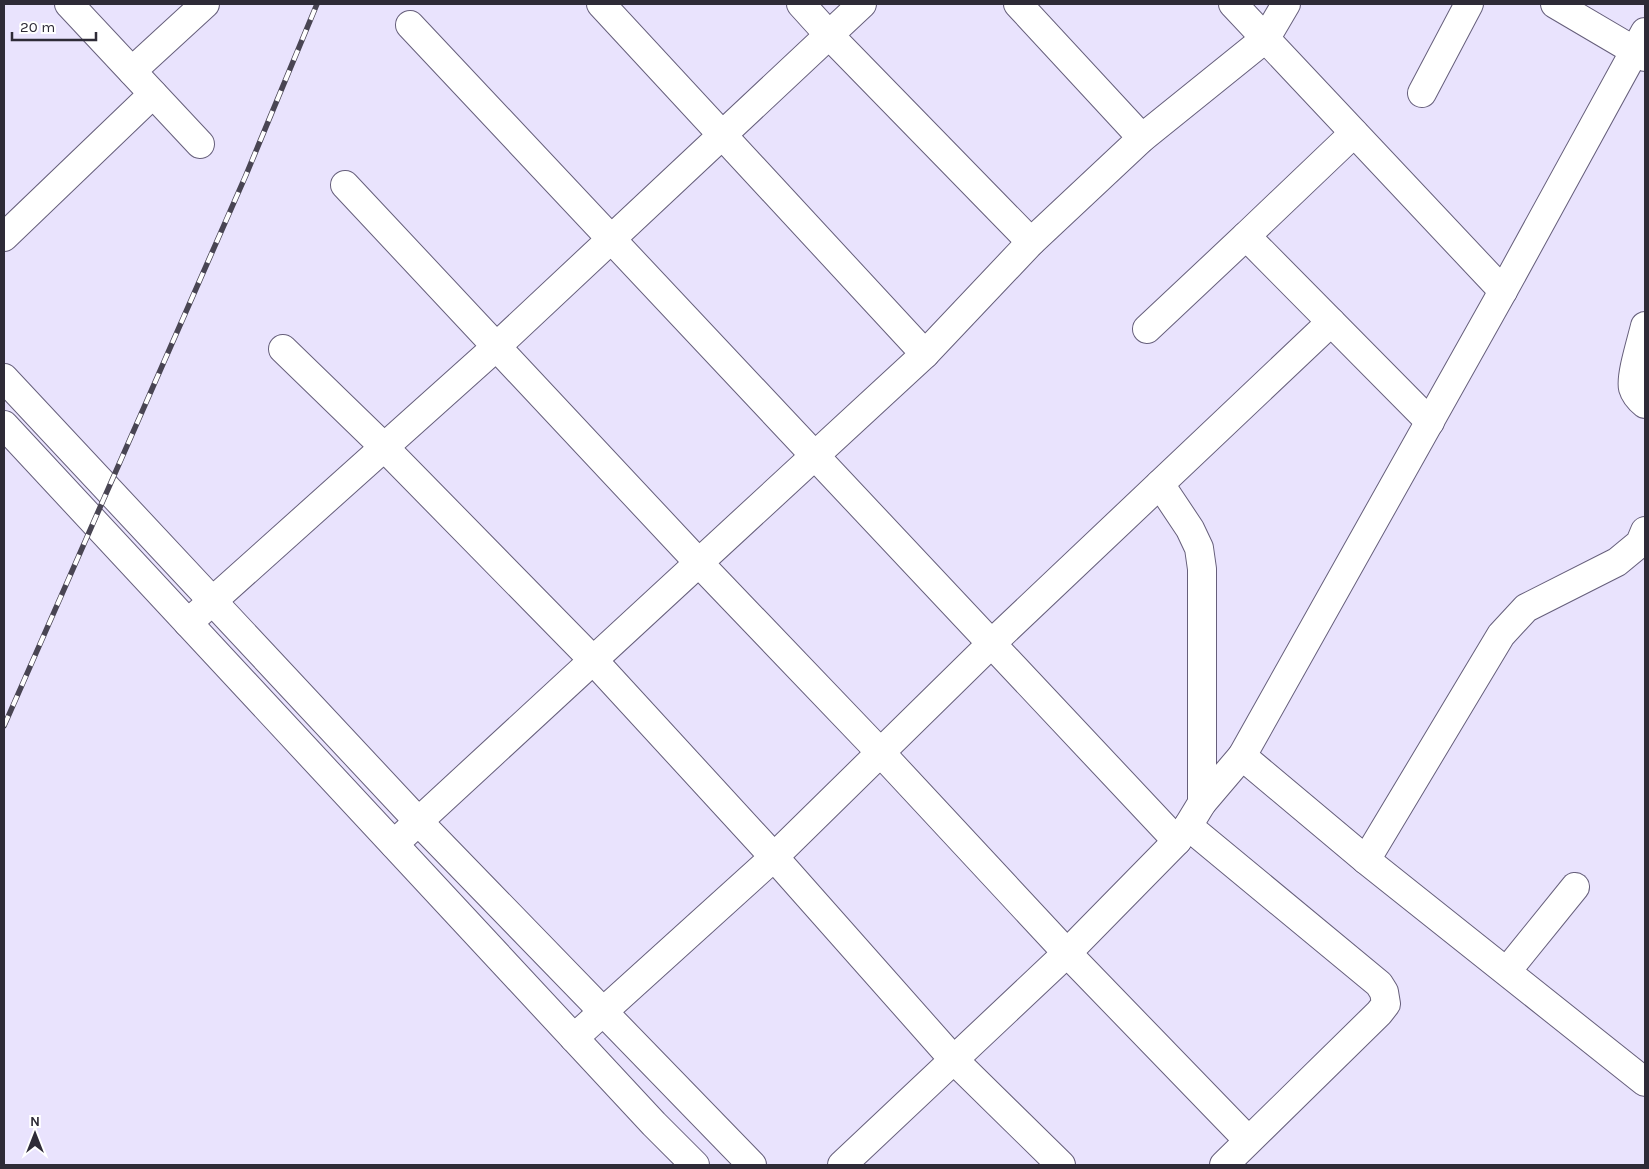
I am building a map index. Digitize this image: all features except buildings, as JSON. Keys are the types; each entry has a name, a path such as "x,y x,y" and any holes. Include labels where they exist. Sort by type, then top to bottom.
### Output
{"street":[{"path":"69,4 200,144"},
{"path":"132,71 205,4"},
{"path":"600,4 925,354"},
{"path":"801,4 1031,242"},
{"path":"188,623 496,347 862,4"},
{"path":"1018,4 1142,138"},
{"path":"1233,4 1503,291"},
{"path":"394,844 925,354 1031,242 1142,138 1266,38 1286,4"},
{"path":"1422,93 1469,4"},
{"path":"842,1165 1067,953 1183,834 1202,803 1242,756 1642,47 1555,4"},
{"path":"410,25 991,644 1183,834 1379,984 1384,992 1386,1004 1379,1013 1224,1165"},
{"path":"4,237 153,94"},
{"path":"1147,329 1354,133"},
{"path":"345,185 1067,953 1248,1140"},
{"path":"1246,236 1430,422"},
{"path":"574,1038 774,857 991,644 1331,322"},
{"path":"1645,326 1632,386 1645,404"},
{"path":"283,349 384,446 593,660 774,857 953,1059 1061,1165"},
{"path":"4,378 419,822 752,1165"},
{"path":"4,425 654,1124 695,1165"},
{"path":"1160,484 1190,529 1199,548 1202,569 1202,803"},
{"path":"1366,860 1501,635 1526,608 1617,562 1640,543 1645,531"},
{"path":"1242,756 1366,860 1645,1082"},
{"path":"1507,972 1575,887"}],"railway":[{"path":"4,726 246,175 317,4"}]}
